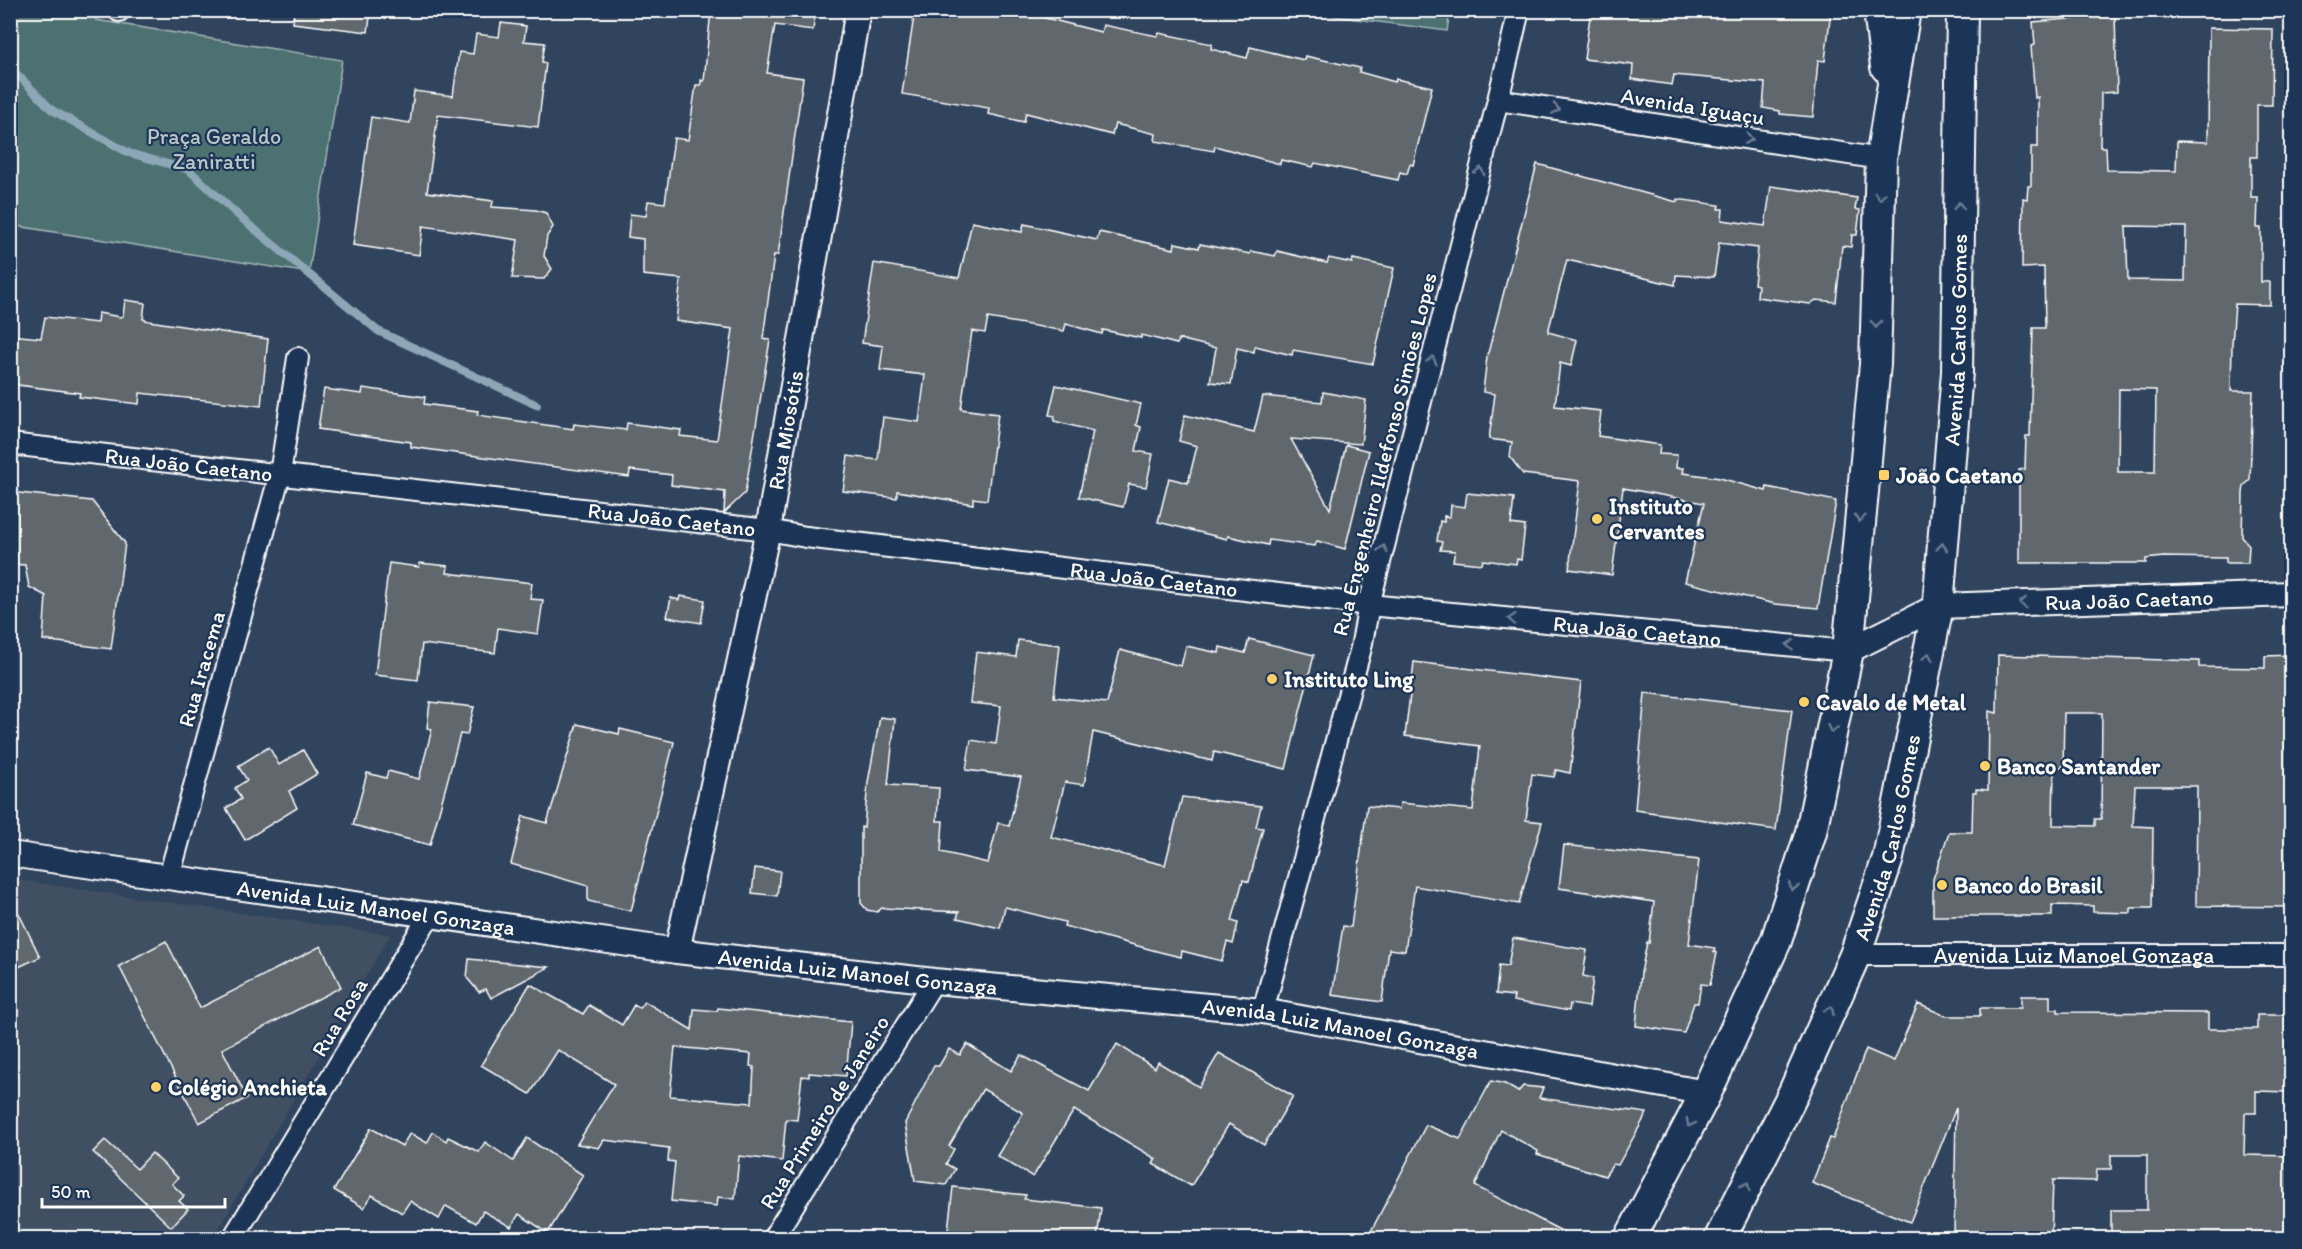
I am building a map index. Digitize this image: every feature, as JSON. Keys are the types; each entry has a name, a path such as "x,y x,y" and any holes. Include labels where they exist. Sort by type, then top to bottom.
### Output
{"main road":[{"path":"1880,10 1890,97"},
{"path":"1630,1239 1706,1093 1779,930 1811,832 1848,651 1875,363 1881,159 1905,10"},
{"name":"Avenida Carlos Gomes","path":"1720,1239 1793,1094 1856,955 1888,858 1938,606 1957,372 1962,10"}],"street":[{"name":"Rua Miosótis","path":"677,951 768,530 858,10"},
{"name":"Rua Engenheiro Ildefonso Simões Lopes","path":"1263,1011 1360,648 1498,100 1518,10"},
{"name":"Avenida Iguaçu","path":"1498,100 1881,159"},
{"name":"Rua Iracema","path":"168,876 280,474 298,358"},
{"name":"Rua João Caetano","path":"10,444 768,530 1369,605 1848,651 1938,606 2292,594"},
{"name":"Avenida Luiz Manoel Gonzaga","path":"10,854 431,913 677,951 934,981 1263,1011 1706,1093"},
{"name":"Rua Rosa","path":"233,1239 431,913"},
{"name":"Avenida Luiz Manoel Gonzaga","path":"1856,955 2292,955"},
{"name":"Rua Primeiro de Janeiro","path":"773,1239 934,981"}],"shaded area":[{"name":"Colégio Anchieta","path":"11,879 390,935 213,1238 11,1238"}],"green space":[{"name":"Praça Geraldo Zaniratti","path":"10,11 95,11 96,20 342,60 309,273 11,225"},
{"path":"1295,11 1450,11 1447,31"}],"building":[{"path":"294,10 371,10 368,32 293,23"},
{"path":"711,10 816,10 813,30 775,25 767,73 803,78 778,255 774,255 763,339 770,340 745,493 724,513 725,492 671,485 672,475 630,470 629,477 411,447 411,442 318,429 324,389 362,394 363,388 425,397 424,404 478,411 477,415 573,429 574,424 626,430 627,423 681,430 680,436 717,440 733,329 676,321 681,279 643,275 643,239 628,237 630,214 646,216 648,201 665,203 674,138 688,140 696,85 701,85 701,80 704,81"},
{"path":"915,10 1014,10 1101,32 1103,25 1157,36 1159,33 1212,44 1211,49 1247,58 1250,47 1304,60 1305,56 1360,68 1359,72 1395,82 1396,79 1432,87 1413,165 1410,164 1407,174 1400,172 1398,180 1315,163 1313,167 1281,160 1280,164 1215,146 1214,151 1155,141 1156,134 1115,124 1112,135 1026,113 1024,122 988,114 989,108 902,94"},
{"path":"1591,10 1831,10 1825,61 1818,60 1813,117 1780,114 1780,111 1763,108 1765,83 1674,75 1672,85 1632,79 1633,65 1584,59"},
{"path":"2115,15 2117,92 2101,93 2100,147 2106,147 2107,170 2176,171 2177,141 2208,142 2209,28 2273,29 2272,105 2257,105 2257,157 2251,157 2251,198 2258,198 2257,228 2261,228 2261,282 2270,282 2270,305 2235,304 2232,344 2231,391 2253,391 2250,480 2244,486 2243,493 2242,537 2249,545 2248,563 2226,563 2226,558 2163,557 2146,559 2146,563 2019,563 2019,470 2025,469 2026,436 2030,436 2033,328 2045,328 2044,267 2022,268 2023,198 2027,199 2028,186 2031,186 2031,147 2038,147 2038,97 2035,98 2031,46 2035,45 2033,22","holes":["2126,226 2186,227 2185,281 2128,280","2119,389 2156,390 2155,472 2118,472"]},
{"path":"501,23 526,26 524,41 545,43 542,62 546,63 538,127 438,115 427,192 493,201 492,207 536,210 546,213 553,227 547,236 544,256 552,269 544,279 512,278 518,240 423,226 419,255 353,245 371,117 410,123 414,91 453,96 459,52 473,54 476,34 499,37"},
{"path":"1537,164 1677,202 1677,199 1719,205 1718,209 1723,209 1722,220 1765,226 1771,186 1857,198 1855,209 1860,210 1857,235 1852,235 1851,247 1842,246 1836,302 1816,300 1810,304 1757,297 1758,285 1754,284 1758,248 1719,243 1714,277 1676,275 1675,285 1567,260 1548,332 1577,340 1571,366 1560,363 1555,406 1601,411 1598,436 1660,445 1659,454 1677,455 1676,468 1684,468 1683,473 1720,478 1766,491 1767,487 1836,501 1818,608 1775,604 1685,582 1704,503 1623,488 1612,575 1569,569 1580,481 1523,474 1510,457 1512,442 1489,439 1495,394 1483,392 1487,357"},
{"path":"972,222 1022,232 1024,224 1097,240 1099,232 1174,249 1175,243 1199,248 1200,244 1250,254 1251,251 1275,256 1277,251 1327,263 1329,258 1352,263 1353,259 1394,268 1373,364 1293,350 1292,355 1255,346 1254,352 1237,348 1231,384 1210,382 1216,348 1179,339 1177,344 1141,335 1141,338 1103,330 1102,334 1066,324 1064,331 988,318 985,333 972,331 961,409 998,414 987,500 973,498 973,504 897,491 897,498 843,491 848,456 878,460 883,417 919,422 925,375 880,370 883,346 862,343 874,263 959,278"},
{"path":"125,300 145,303 143,319 149,321 268,339 261,406 140,393 139,404 79,397 80,393 10,384 10,335 41,338 45,317 97,323 98,313 120,317 123,316"},
{"path":"1056,385 1141,404 1136,425 1141,427 1136,451 1153,454 1146,487 1129,484 1123,507 1079,497 1093,431 1054,421 1055,416 1049,415"},
{"path":"1323,392 1366,400 1361,444 1291,439 1330,509 1346,445 1369,451 1345,549 1317,541 1315,546 1269,540 1268,545 1228,536 1227,539 1158,522 1169,478 1188,483 1197,446 1179,441 1185,415 1254,432 1263,396 1322,402"},
{"path":"10,492 92,501 125,543 111,649 43,640 46,596 29,587 25,565 10,564"},
{"path":"1467,493 1514,498 1511,524 1525,526 1521,560 1517,559 1516,564 1483,560 1482,564 1453,561 1455,551 1440,550 1442,542 1437,541 1440,521 1444,522 1444,516 1450,517 1451,505 1465,507"},
{"path":"389,563 419,567 420,563 448,566 447,573 532,583 530,599 543,600 538,634 498,628 495,653 422,644 418,680 375,675"},
{"path":"680,596 705,600 701,623 667,617 671,598 679,600"},
{"path":"1249,639 1314,655 1286,769 1214,752 1212,761 1093,732 1084,785 1065,782 1051,837 1165,865 1182,797 1261,806 1256,827 1263,828 1249,882 1243,880 1232,921 1238,923 1233,944 1227,942 1222,961 1182,951 1181,957 1160,952 1064,926 1065,922 1005,907 1000,928 957,918 959,912 882,908 877,912 867,910 861,903 861,827 864,828 868,782 880,717 895,719 888,785 939,788 937,821 943,821 941,852 988,863 998,823 1009,826 1021,777 966,770 971,740 996,744 1001,706 970,703 976,652 1016,657 1018,640 1060,645 1054,697 1107,703 1120,650 1181,666 1186,646 1219,653 1220,647 1245,653"},
{"path":"1998,655 2199,661 2199,667 2265,668 2265,656 2292,655 2292,907 2196,906 2197,786 2135,786 2133,826 2153,827 2152,908 2131,908 2131,913 2093,912 2093,906 2052,905 2052,916 1933,916 1933,879 1949,832 1972,832 1973,792 1976,792 1976,789 1988,790 1989,711 1997,713","holes":["2064,713 2102,713 2101,819 2095,819 2095,826 2053,825 2054,767 2063,767"]},
{"path":"1414,662 1581,682 1570,773 1556,770 1554,777 1532,774 1526,820 1542,822 1519,904 1415,886 1405,951 1389,949 1382,1002 1332,995 1343,926 1351,927 1367,806 1399,809 1400,803 1473,810 1480,746 1405,736"},
{"path":"1645,693 1792,710 1776,830 1635,810"},
{"path":"430,702 474,707 467,735 460,734 430,845 353,825 367,773 386,778 388,771 419,779 432,729 427,728"},
{"path":"577,724 619,734 620,729 674,742 631,911 588,901 588,886 511,864 523,816 547,823"},
{"path":"269,747 279,765 303,750 317,774 289,791 297,808 245,840 226,808 241,799 235,788 247,780 238,766"},
{"path":"1564,845 1699,860 1689,944 1715,948 1714,952 1717,953 1710,985 1701,984 1698,1003 1694,1003 1684,1033 1636,1026 1641,973 1647,942 1649,943 1654,902 1559,888"},
{"path":"755,868 780,871 777,896 752,893"},
{"path":"10,895 40,957 10,971"},
{"path":"1513,938 1587,950 1583,976 1593,978 1589,1007 1570,1004 1569,1011 1513,1001 1514,996 1496,994 1499,965 1508,966"},
{"path":"166,941 200,1008 321,946 341,987 222,1049 247,1098 199,1123 119,966"},
{"path":"469,959 549,967 491,998 486,989 479,992 467,978"},
{"path":"530,984 583,1014 589,1005 622,1025 634,1005 640,1008 644,1001 692,1030 694,1009 717,1011 718,1008 851,1022 846,1076 809,1073 809,1077 802,1076 797,1120 786,1119 782,1161 739,1156 735,1199 718,1197 717,1206 671,1201 675,1162 668,1161 669,1148 604,1140 599,1148 577,1144 614,1084 558,1050 530,1094 481,1065","holes":["675,1047 751,1054 750,1066 754,1067 752,1103 670,1096"]},
{"path":"2021,996 2050,996 2050,1009 2058,1009 2058,1012 2208,1013 2208,1029 2257,1029 2257,1015 2292,1015 2290,1092 2256,1091 2256,1113 2245,1113 2244,1155 2292,1156 2292,1239 2111,1239 2111,1210 2147,1210 2147,1155 2111,1155 2111,1169 2097,1169 2096,1181 2053,1180 2051,1239 1954,1239 1956,1108 1910,1222 1812,1183 1830,1138 1833,1139 1866,1049 1894,1061 1918,1004 1946,1016 1980,1016 1980,1008 2021,1008"},
{"path":"967,1044 1011,1071 1021,1055 1089,1091 1117,1044 1155,1068 1158,1062 1199,1087 1219,1053 1293,1096 1264,1145 1229,1124 1191,1186 1153,1164 1156,1159 1074,1110 1033,1177 997,1156 1023,1113 983,1089 949,1146 954,1149 946,1164 955,1169 946,1185 915,1181 905,1123 934,1066 939,1066 949,1049 960,1055"},
{"path":"1491,1081 1505,1084 1518,1092 1523,1086 1543,1088 1539,1098 1647,1113 1618,1165 1613,1164 1605,1176 1537,1154 1538,1151 1501,1130 1475,1186 1577,1239 1367,1239 1426,1125 1460,1139"},
{"path":"371,1128 402,1146 410,1133 427,1143 433,1132 446,1141 448,1137 479,1152 485,1142 513,1161 527,1138 583,1175 548,1233 519,1214 511,1227 483,1211 476,1223 446,1206 439,1219 410,1201 402,1213 372,1195 364,1208 334,1190"},
{"path":"105,1140 137,1169 152,1153 178,1178 172,1184 184,1196 179,1201 188,1209 171,1227 93,1152"},
{"path":"953,1187 1026,1195 1024,1199 1101,1208 1097,1239 947,1239"}],"waterway":[{"path":"10,67 52,110 129,153 189,170 241,218 378,331 537,405"}],"place":[{"name":"João Caetano","path":"1884,475"},
{"name":"Instituto Cervantes","path":"1597,519"},
{"name":"Instituto Ling","path":"1272,679"},
{"name":"Cavalo de Metal","path":"1804,702"},
{"name":"Banco Santander","path":"1985,766"},
{"name":"Banco do Brasil","path":"1942,885"},
{"name":"Colégio Anchieta","path":"156,1087"}]}
